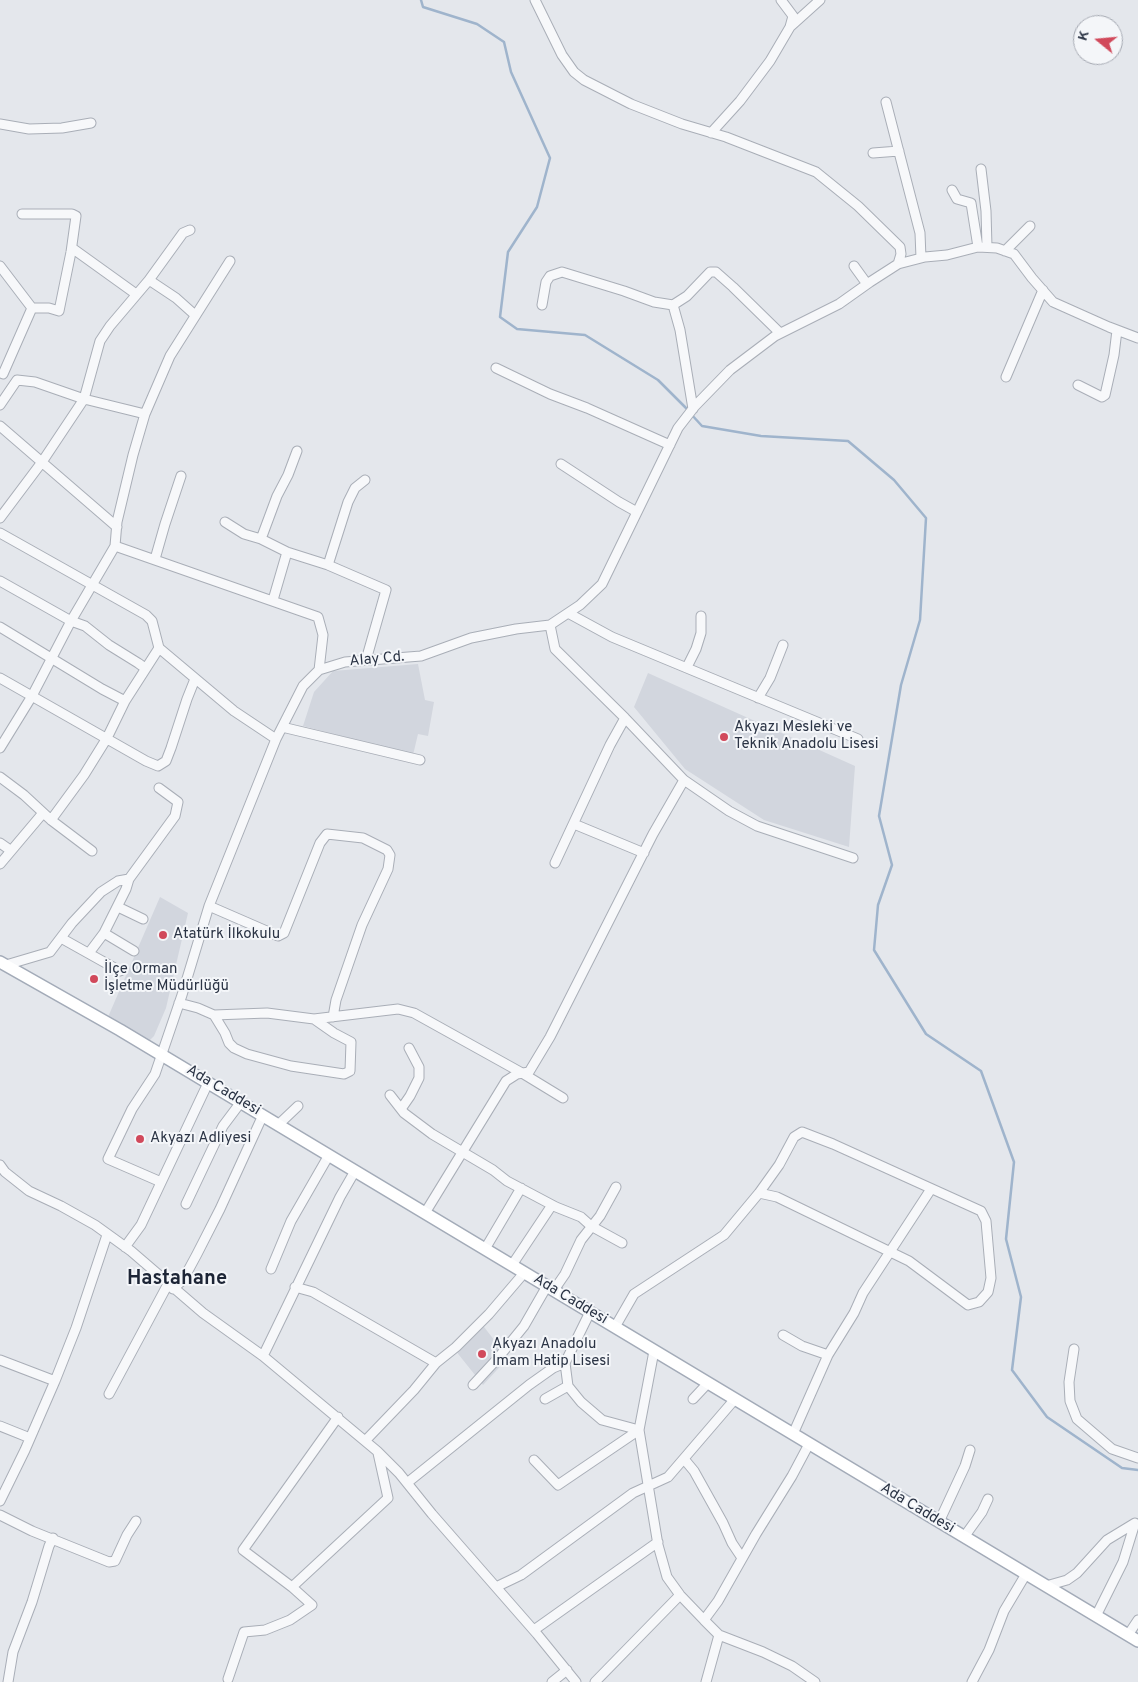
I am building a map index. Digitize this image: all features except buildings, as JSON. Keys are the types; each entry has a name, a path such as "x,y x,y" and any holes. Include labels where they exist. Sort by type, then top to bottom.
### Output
{"main road":[{"name":"Ada Caddesi","path":"3,963 278,1124 1133,1638"}],"street":[{"path":"534,0 562,55 574,72 584,80 631,104 816,172 858,206 900,247 901,254 898,264"},
{"path":"711,133 740,101 770,60 790,27 793,16 781,0"},
{"path":"790,27 820,0"},
{"path":"886,102 920,233 921,258"},
{"path":"0,124 29,129 62,128 91,123"},
{"path":"873,153 898,150"},
{"path":"981,169 986,211 983,247"},
{"path":"952,190 957,199 971,203 983,247"},
{"path":"0,266 32,308 59,311 72,248 76,216 72,214 22,214"},
{"path":"1005,251 1030,226"},
{"path":"0,518 42,462 84,400 100,341 110,326 149,280 183,233 190,230"},
{"path":"983,247 1014,254 1053,302 1138,338"},
{"name":"Alay Cd.","path":"161,1182 108,1159 132,1109 155,1074 209,906 276,739 303,686 319,670 345,662 421,656 471,638 516,629 550,625 580,605 602,584 678,428 730,370 780,334 839,304 898,264 983,247"},
{"path":"72,248 136,294"},
{"path":"0,748 32,696 71,621 115,546 117,527 133,455 145,414 170,356 230,261"},
{"path":"854,266 867,284"},
{"path":"542,305 546,282 550,276 562,272 654,302 673,305 687,296 710,272 716,272 780,334"},
{"path":"149,280 176,298 195,315"},
{"path":"1006,377 1043,290"},
{"path":"673,305 680,330 694,408"},
{"path":"32,308 2,374 17,380 35,382 84,400 145,414"},
{"path":"1078,386 1102,397 1105,395 1114,355 1117,330"},
{"path":"496,368 550,394 587,408 670,445"},
{"path":"0,405 17,380"},
{"path":"0,426 117,527"},
{"path":"261,539 276,496 288,475 297,451"},
{"path":"561,464 637,512"},
{"path":"155,559 181,476"},
{"path":"328,565 348,502 355,488 365,480"},
{"path":"226,522 244,534 261,539 287,552 328,565 386,590 366,660"},
{"path":"0,533 146,615 152,621 159,648 234,711 276,739"},
{"path":"115,546 318,617 323,636 319,670"},
{"path":"273,600 287,552"},
{"path":"0,580 71,621 85,626 109,645 145,668"},
{"path":"568,613 612,637 858,739"},
{"path":"687,667 701,634 701,616"},
{"path":"550,625 555,649 684,780 729,811 757,826 853,858"},
{"path":"0,628 125,701"},
{"path":"758,698 770,678 783,645"},
{"path":"51,820 84,775 107,738 125,701 159,648"},
{"path":"0,678 158,766 166,761 195,679"},
{"path":"555,863 610,744 625,718"},
{"path":"282,727 420,760"},
{"path":"0,777 24,795 51,820 92,851"},
{"path":"425,1213 506,1081 517,1074 529,1072 550,1037 644,852 684,780"},
{"path":"89,953 104,933 118,907 129,879 175,816 178,802 159,788"},
{"path":"0,864 43,813"},
{"path":"574,824 644,852"},
{"path":"209,906 278,936 284,933 320,843 327,834 363,838 387,850 390,856 388,869 362,925 336,1000 333,1017"},
{"path":"0,843 10,850"},
{"path":"3,963 50,952 72,923 101,892 118,881 129,879"},
{"path":"118,907 143,920"},
{"path":"104,933 134,951"},
{"path":"61,938 120,971"},
{"path":"179,1003 214,1015 267,1013 314,1019 398,1009 414,1013 563,1098"},
{"path":"214,1015 225,1033 228,1043 247,1054 291,1066 344,1074 350,1072 351,1042 314,1019"},
{"path":"401,1109 419,1078 419,1067 409,1048"},
{"path":"125,1246 141,1225 208,1083"},
{"path":"390,1095 404,1113 432,1134 521,1188 581,1217 591,1226 622,1244"},
{"path":"186,1204 223,1126 241,1102"},
{"path":"278,1124 298,1106"},
{"path":"109,1394 171,1286 183,1280 224,1201 262,1115"},
{"path":"615,1327 634,1294 724,1235 759,1193 779,1165 794,1137 802,1132 834,1144 981,1211 986,1221 988,1240 991,1278 988,1292 979,1302 968,1305 909,1261 777,1197 759,1193"},
{"path":"270,1269 291,1221 329,1155"},
{"path":"0,1165 5,1172 29,1191 95,1225 125,1246 203,1313 263,1356 366,1441 407,1482 576,1682"},
{"path":"263,1356 295,1287 355,1171"},
{"path":"473,1385 524,1326 550,1288 566,1274 581,1240 600,1216 616,1187"},
{"path":"485,1249 521,1188"},
{"path":"793,1434 828,1355 854,1313 863,1293 931,1189"},
{"path":"512,1265 552,1204"},
{"path":"0,1501 55,1381 76,1328 107,1235"},
{"path":"366,1441 414,1390 436,1363 456,1347 489,1314 524,1272"},
{"path":"295,1287 313,1292 436,1363"},
{"path":"590,1312 565,1363 568,1386 581,1402 602,1420 639,1430"},
{"path":"783,1335 802,1346 828,1355"},
{"path":"1074,1349 1069,1382 1070,1401 1077,1419 1112,1449 1138,1458"},
{"path":"654,1351 639,1430 658,1542 667,1577 680,1595 719,1635 763,1652 792,1666 815,1682"},
{"path":"0,1360 55,1381"},
{"path":"407,1482 528,1385 553,1368 565,1363"},
{"path":"693,1399 708,1383"},
{"path":"545,1400 568,1386"},
{"path":"496,1587 521,1576 633,1493 668,1477 734,1399"},
{"path":"228,1680 244,1632 264,1630 290,1620 312,1605 292,1587 243,1550 338,1418"},
{"path":"0,1426 30,1438"},
{"path":"534,1460 558,1485 639,1430"},
{"path":"704,1620 718,1601 809,1444"},
{"path":"939,1522 965,1466 970,1450"},
{"path":"292,1587 388,1498 377,1451"},
{"path":"684,1459 694,1471 732,1543 742,1558"},
{"path":"964,1537 982,1512 988,1499"},
{"path":"0,1514 32,1531 109,1562 115,1561 136,1521"},
{"path":"1046,1586 1068,1580 1077,1573 1107,1540 1135,1522 1124,1562 1096,1616"},
{"path":"8,1682 13,1652 53,1538"},
{"path":"534,1630 658,1542"},
{"path":"972,1682 989,1650 1004,1612 1026,1574"},
{"path":"595,1682 680,1595"},
{"path":"1133,1638 1138,1620"},
{"path":"706,1682 719,1635"},
{"path":"552,1682 567,1670"}],"shaded area":[{"path":"418,664 425,700 434,702 428,736 418,734 413,755 303,726 314,692 333,671"},
{"name":"Akyazı Mesleki ve Teknik Anadolu Lisesi","path":"648,673 855,766 849,847 764,820 685,769 634,707"},
{"path":"160,897 188,913 166,1008 154,1036 150,1040 143,1040 108,1017"},
{"name":"Akyazı Anadolu İmam Hatip Lisesi","path":"481,1323 508,1358 483,1385 455,1350"}],"waterway":[{"path":"421,0 423,7 477,24 504,42 511,72 550,158 537,207 508,252 500,317 517,329 585,335 658,380 688,410"},
{"path":"691,414 702,426 761,436 848,441 894,480 926,518 920,620 901,685 879,816 892,865 878,905 874,950 926,1034 981,1071 1014,1162 1006,1239 1021,1297 1012,1370 1047,1417 1122,1468 1138,1470"}],"place":[{"name":"Akyazı Mesleki ve Teknik Anadolu Lisesi","path":"724,737"},
{"name":"Atatürk İlkokulu","path":"163,935"},
{"name":"İlçe Orman İşletme Müdürlüğü","path":"94,979"},
{"name":"Akyazı Adliyesi","path":"140,1139"},
{"name":"Akyazı Anadolu İmam Hatip Lisesi","path":"482,1354"}],"district":[{"name":"Hastahane","path":"177,1280"}]}
